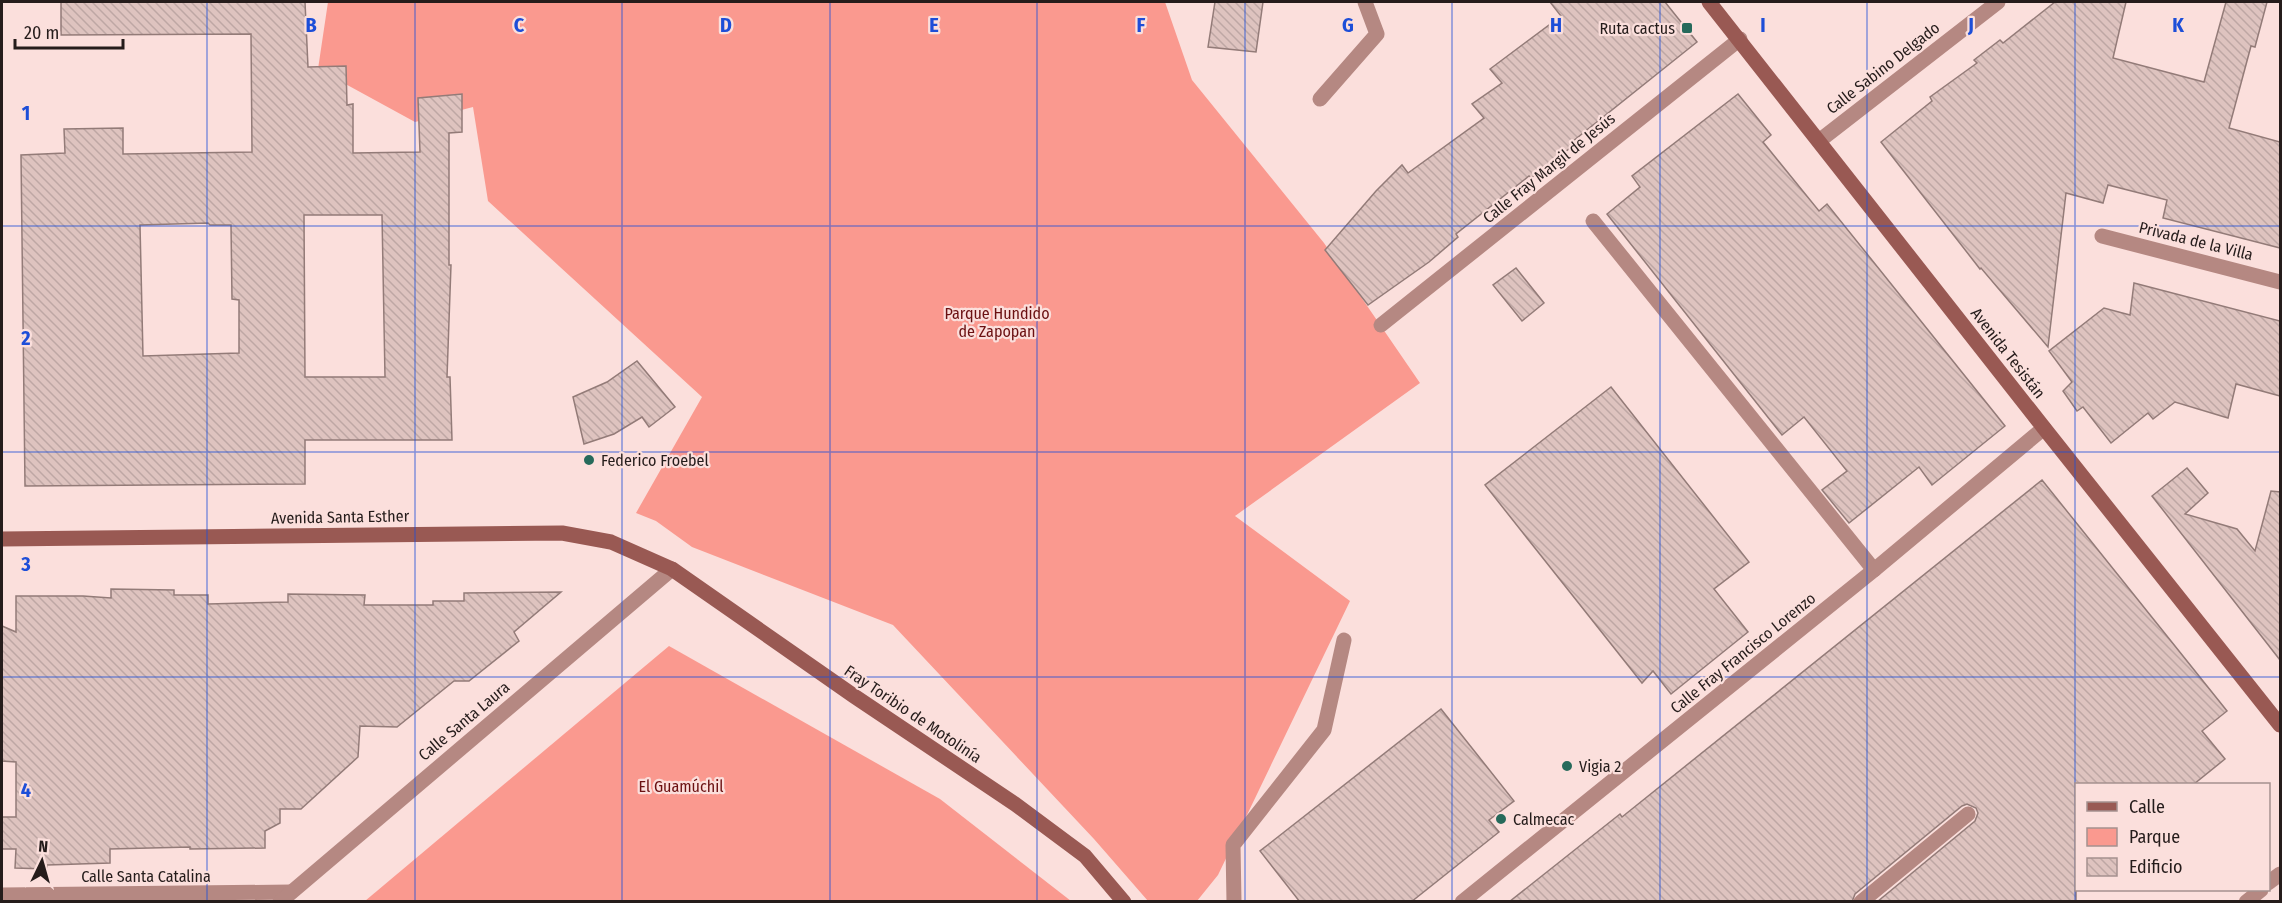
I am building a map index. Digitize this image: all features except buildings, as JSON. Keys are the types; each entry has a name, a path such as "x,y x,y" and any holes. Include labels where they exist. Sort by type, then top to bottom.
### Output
{"street":[{"path":"1320,99 1377,34 1365,2"},
{"name":"Avenida Tesistán","path":"1709,2 2280,725"},
{"name":"Calle Sabino Delgado","path":"1819,141 1998,2"},
{"name":"Calle Fray Margil de Jesús","path":"1381,325 1740,39"},
{"path":"1593,221 1874,570"},
{"name":"Privada de la Villa","path":"2102,236 2280,282"},
{"name":"Calle Fray Francisco Lorenzo","path":"1462,902 1874,570 2044,428"},
{"name":"Avenida Santa Esther","path":"2,538 562,533 611,543 672,569"},
{"name":"Calle Santa Laura","path":"285,897 672,569"},
{"name":"Fray Toribio de Motolinía","path":"672,569 1085,856 1124,902"},
{"path":"1234,902 1233,845 1324,729 1344,640"},
{"path":"1861,902 1968,814"},
{"path":"2246,902 2260,891"},
{"name":"Calle Santa Catalina","path":"2,895 285,897"}],"green space":[{"name":"Parque Hundido de Zapopan","path":"328,2 1165,2 1192,80 1324,243 1420,383 1235,516 1350,601 1218,875 1197,901 1148,901 1094,839 893,625 692,547 656,521 636,513 702,397 488,201 473,107 415,122 318,69"},
{"name":"El Guamúchil","path":"669,646 940,799 1071,901 365,901"}],"place":[{"name":"Ruta cactus","path":"1687,28"},
{"name":"Federico Froebel","path":"589,460"},
{"name":"Vigia 2","path":"1567,766"},
{"name":"Calmecac","path":"1501,819"}]}
